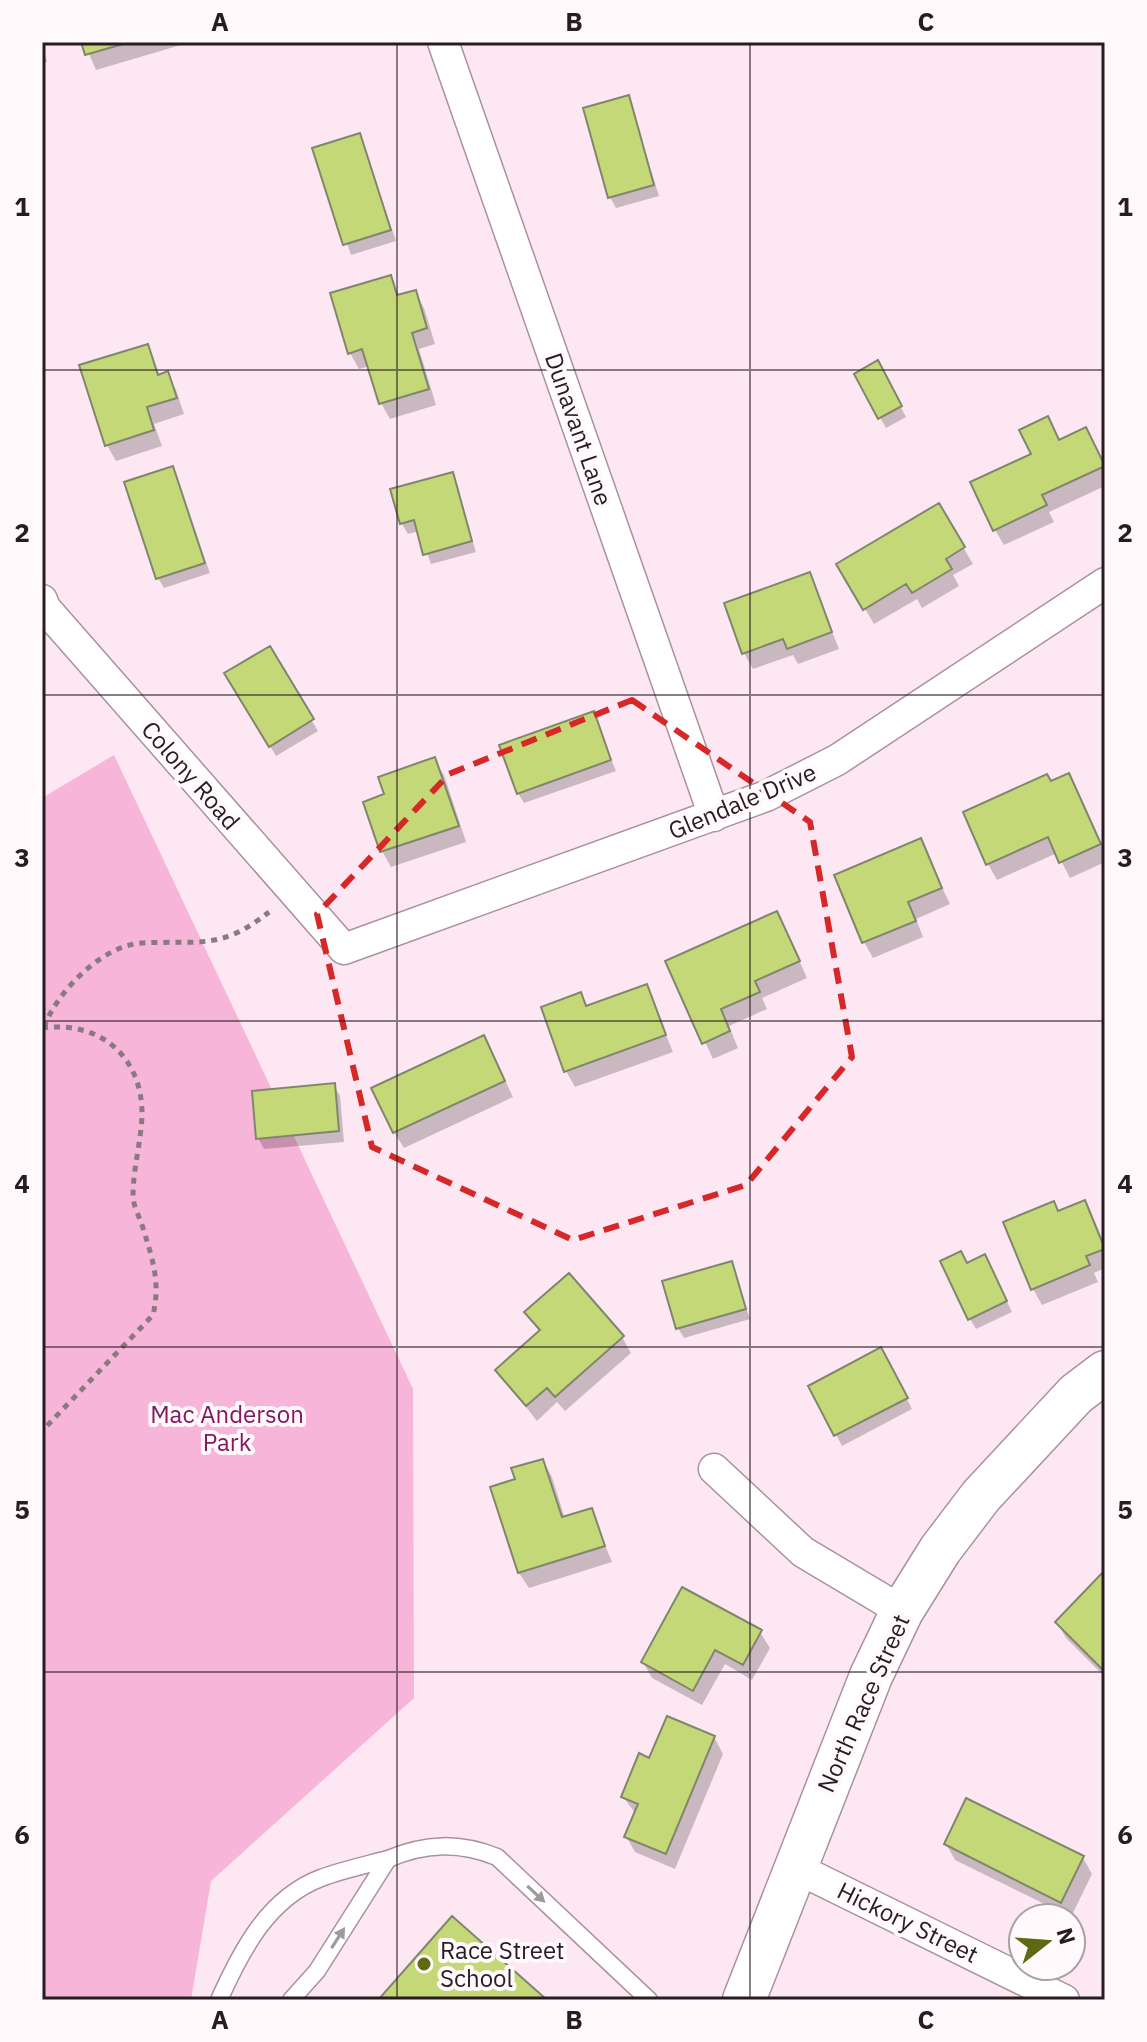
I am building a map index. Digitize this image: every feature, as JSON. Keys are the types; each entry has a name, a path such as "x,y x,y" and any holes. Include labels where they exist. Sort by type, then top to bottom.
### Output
{"street":[{"name":"Dunavant Lane","path":"443,42 714,816"},
{"name":"Glendale Drive","path":"344,949 766,796 837,760 1105,583"},
{"name":"Colony Road","path":"42,600 45,608 344,949"},
{"name":"North Race Street","path":"744,2000 871,1676 902,1611 940,1550 981,1496 1076,1394 1105,1372"},
{"path":"714,1469 803,1552 902,1611"},
{"name":"Hickory Street","path":"794,1867 1064,2000"}],"lane":[{"path":"219,2000 238,1956 271,1911 319,1879 439,1844 475,1848 497,1857 649,2000"},
{"path":"291,2000 317,1971 388,1859"}],"path":[{"path":"42,1431 153,1315 159,1290 133,1198 142,1113 136,1077 119,1048 96,1035 69,1027 43,1027 52,1006 87,968 111,954 139,943 215,942 254,924 293,891"}],"highlighted area":[{"path":"632,700 810,822 852,1057 746,1185 573,1240 372,1147 317,914 449,774"}],"green space":[{"name":"Mac Anderson Park","path":"114,755 413,1389 414,1698 211,1881 191,2000 42,2000 42,798"}],"building":[{"path":"81,42 130,42 85,55"},
{"path":"629,95 654,185 608,198 583,108"},
{"path":"360,133 391,230 343,245 312,148"},
{"path":"391,275 397,295 416,290 427,328 412,333 429,389 379,404 362,349 348,354 330,293"},
{"path":"148,344 158,375 168,371 177,398 147,407 154,430 105,446 79,365"},
{"path":"878,360 902,406 878,419 854,374"},
{"path":"1048,416 1059,440 1086,427 1105,466 1042,495 1047,505 993,531 970,482 1031,454 1019,430"},
{"path":"173,466 205,563 156,579 124,482"},
{"path":"453,472 472,541 423,555 414,520 400,524 390,489"},
{"path":"939,503 965,547 946,559 952,569 912,593 906,584 863,610 836,564"},
{"path":"810,572 832,632 787,649 783,639 742,654 724,603"},
{"path":"270,646 314,719 269,747 224,673"},
{"path":"594,711 611,760 517,794 499,745"},
{"path":"435,757 459,826 380,852 363,802 384,794 378,777"},
{"path":"1069,773 1101,844 1059,863 1048,837 986,865 963,812 1047,774 1051,781"},
{"path":"921,838 942,888 908,902 916,921 862,943 834,875"},
{"path":"777,911 800,961 755,981 760,992 721,1009 730,1031 702,1044 665,961"},
{"path":"647,984 666,1035 564,1072 541,1007 581,992 586,1006"},
{"path":"484,1035 505,1081 393,1133 371,1088"},
{"path":"335,1083 339,1131 256,1139 252,1091"},
{"path":"1085,1200 1105,1249 1086,1256 1090,1265 1031,1290 1003,1222 1054,1201 1058,1211"},
{"path":"961,1251 967,1263 985,1254 1007,1301 968,1320 940,1261"},
{"path":"732,1261 746,1309 676,1329 662,1281"},
{"path":"569,1273 624,1336 555,1397 547,1388 526,1406 495,1370 540,1330 524,1312"},
{"path":"881,1347 908,1398 834,1436 808,1386"},
{"path":"543,1459 562,1517 592,1508 605,1546 518,1573 490,1487 515,1479 511,1468"},
{"path":"1105,1570 1105,1672 1055,1622"},
{"path":"682,1587 762,1630 743,1665 715,1650 693,1691 641,1662"},
{"path":"667,1716 715,1736 666,1854 624,1837 638,1804 621,1797 639,1753 649,1758"},
{"path":"966,1798 1084,1856 1059,1902 944,1844"},
{"path":"452,1916 546,1999 378,2000"}],"place":[{"name":"Race Street School","path":"424,1964"}]}
